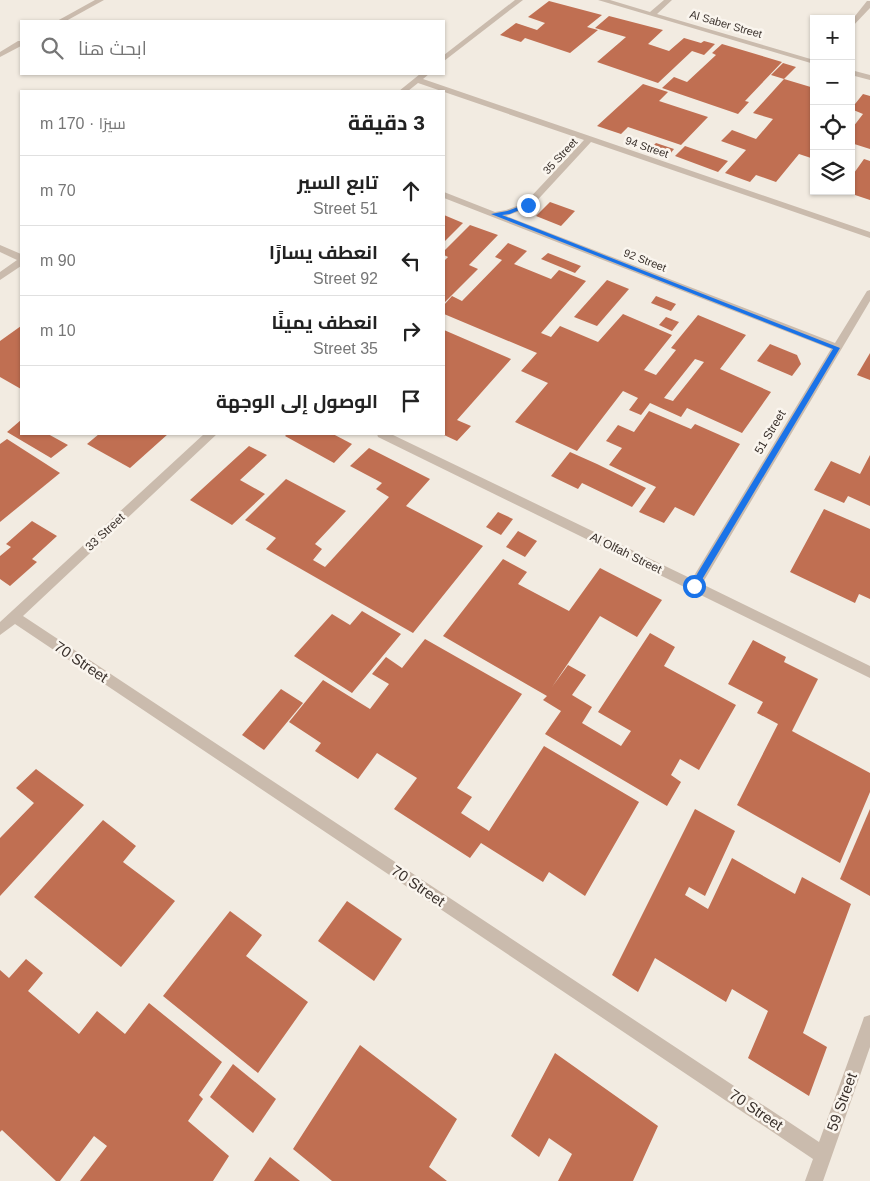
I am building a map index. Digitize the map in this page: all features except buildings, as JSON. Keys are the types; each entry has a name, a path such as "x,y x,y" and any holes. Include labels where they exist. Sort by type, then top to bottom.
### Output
{"street":[{"path":"63,20 100,0"},
{"path":"445,58 519,0"},
{"name":"Al Saber Street","path":"602,0 810,61"},
{"path":"652,14 668,0"},
{"path":"855,21 870,3"},
{"path":"0,55 20,44"},
{"path":"855,73 870,78"},
{"path":"404,90 424,75"},
{"name":"94 Street","path":"417,80 870,235"},
{"name":"35 Street","path":"494,214 508,213 528,205 590,140"},
{"name":"92 Street","path":"445,195 837,348"},
{"path":"0,248 20,258"},
{"path":"0,277 20,263"},
{"name":"51 Street","path":"694,586 870,293"},
{"name":"33 Street","path":"0,630 210,435"},
{"name":"Al Olfah Street","path":"384,435 870,672"},
{"name":"70 Street","path":"14,617 823,1155"},
{"name":"59 Street","path":"814,1181 870,1023"}],"route":[{"path":"528,205 508,213 494,214 837,348 694,586"}]}
